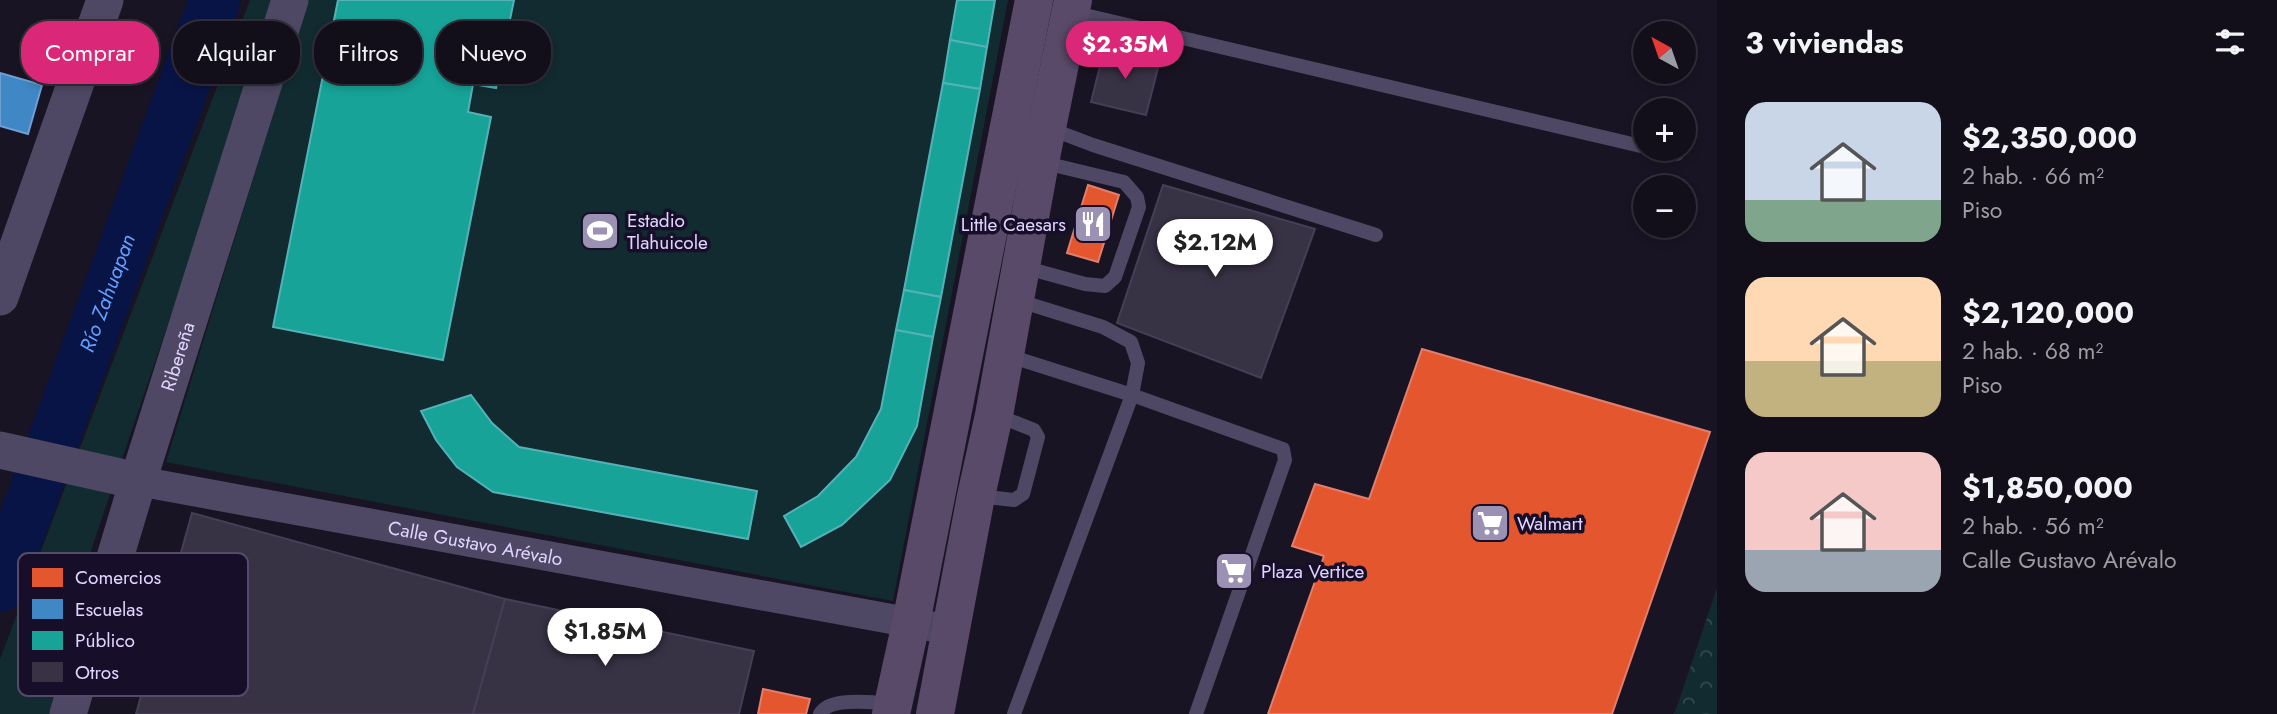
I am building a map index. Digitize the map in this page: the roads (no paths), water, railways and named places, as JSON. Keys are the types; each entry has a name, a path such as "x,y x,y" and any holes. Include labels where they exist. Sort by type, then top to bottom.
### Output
{"main road":[{"path":"893,708 1034,0"},
{"path":"935,714 1072,6"}],"street":[{"path":"0,297 105,0"},
{"name":"Ribereña","path":"116,553 289,0"},
{"name":"Calle Gustavo Arévalo","path":"0,450 138,481 951,630"},
{"name":"Ribereña","path":"68,714 73,696"}],"lane":[{"path":"1072,6 1633,144"},
{"path":"1043,145 1093,145 1376,235"},
{"path":"1018,283 1105,286 1115,276 1139,207 1137,197 1124,182 1043,145"},
{"path":"1014,714 1132,395 1138,363 1131,342 1018,283"},
{"path":"1005,355 1132,395 1283,449 1285,460 1196,714"},
{"path":"820,714 824,707 834,702 893,708"}],"waterway":[{"name":"Río Zahuapan","path":"0,586 215,0"}],"place":[{"name":"Little Caesars","path":"1093,224"},
{"name":"Estadio Tlahuicole","path":"600,231"},
{"name":"Walmart","path":"1490,523"},
{"name":"Plaza Vertice","path":"1234,571"}]}
